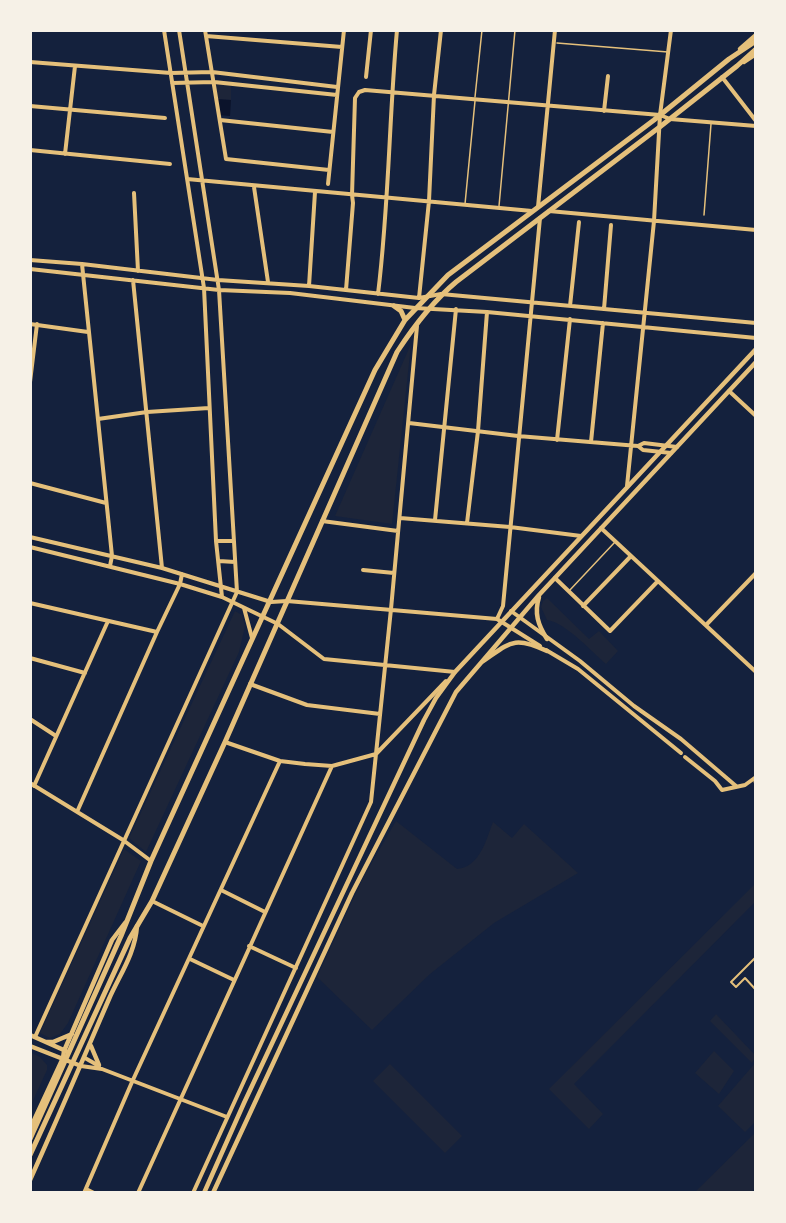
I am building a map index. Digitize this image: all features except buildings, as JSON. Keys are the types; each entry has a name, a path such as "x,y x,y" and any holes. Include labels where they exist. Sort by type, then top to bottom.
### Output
{"main road":[{"path":"30,1139 121,936 151,861 375,370 405,320 448,275 660,115 729,59 755,44"},
{"path":"30,1155 130,938 152,901 278,624 321,521 397,352 418,321 441,294 737,66 755,44"},
{"path":"394,306 401,311 405,320"}],"street":[{"path":"164,30 204,288 216,542 222,597"},
{"path":"179,30 218,280 237,592 33,1036 85,1058 132,1082 227,1117"},
{"path":"205,30 226,159 329,170"},
{"path":"328,184 344,30"},
{"path":"366,77 371,30"},
{"path":"378,294 388,198 391,91 397,30"},
{"path":"420,298 429,201 434,95 441,30"},
{"path":"187,179 254,187 535,210 549,105 555,30"},
{"path":"627,487 654,221 660,115 671,30"},
{"path":"729,59 756,35"},
{"path":"206,36 342,47"},
{"path":"737,66 756,54"},
{"path":"30,62 171,73 212,72 338,87"},
{"path":"65,154 75,66"},
{"path":"604,111 608,76"},
{"path":"722,77 756,121"},
{"path":"172,83 214,82 337,95"},
{"path":"346,291 353,203 356,98 359,92 365,90 391,91 756,126"},
{"path":"30,106 165,118"},
{"path":"220,120 333,132"},
{"path":"30,150 170,164"},
{"path":"254,187 268,282"},
{"path":"309,286 315,192"},
{"path":"134,193 138,271"},
{"path":"548,211 756,230"},
{"path":"497,619 503,606 541,217"},
{"path":"570,306 579,222"},
{"path":"604,309 611,225"},
{"path":"30,260 420,298 441,294 756,323"},
{"path":"82,264 112,556 110,566"},
{"path":"30,269 219,290 290,293 394,306 570,319 756,338"},
{"path":"133,279 162,568"},
{"path":"435,520 456,309"},
{"path":"467,524 478,431 487,312"},
{"path":"557,440 570,319"},
{"path":"193,1193 371,802 418,321"},
{"path":"591,442 603,323"},
{"path":"30,324 88,332"},
{"path":"30,382 37,324"},
{"path":"225,741 280,761 332,766 376,754 756,349"},
{"path":"213,1193 352,893 450,702 475,667 520,616 756,362"},
{"path":"729,391 756,416"},
{"path":"98,419 147,412 209,408"},
{"path":"409,423 557,440 632,446 644,443 677,447"},
{"path":"638,446 643,450 671,453"},
{"path":"30,483 106,503"},
{"path":"400,518 510,527 581,536"},
{"path":"321,521 398,531"},
{"path":"601,528 756,672"},
{"path":"30,537 162,568 271,602 287,601 497,619 546,651"},
{"path":"216,542 234,541"},
{"path":"30,547 180,584 222,597 278,624 324,659 455,672"},
{"path":"583,606 631,556"},
{"path":"219,561 235,562"},
{"path":"363,570 394,573"},
{"path":"706,625 756,573"},
{"path":"77,812 156,632 180,584 182,574"},
{"path":"555,579 610,631 658,581"},
{"path":"539,595 536,614 547,639"},
{"path":"30,603 156,632"},
{"path":"243,607 253,640"},
{"path":"511,611 580,661 634,706 681,739 736,786"},
{"path":"108,621 32,784 123,840 151,861"},
{"path":"475,667 517,642 531,643 578,669 681,753"},
{"path":"30,658 85,673"},
{"path":"204,1193 424,720 436,698 455,672"},
{"path":"250,684 307,705 380,714"},
{"path":"30,718 56,736"},
{"path":"674,748 681,739"},
{"path":"686,757 722,790 745,785 755,778 756,788"},
{"path":"94,1193 85,1191 132,1082 280,761"},
{"path":"138,1193 332,766"},
{"path":"711,778 717,770"},
{"path":"221,890 264,912"},
{"path":"152,901 203,926"},
{"path":"30,1129 63,1058 112,940 126,922"},
{"path":"30,1180 110,997 136,944 137,925"},
{"path":"249,946 296,968"},
{"path":"756,957 731,982 736,987 745,978 756,990"},
{"path":"190,959 234,980"},
{"path":"46,1042 53,1042 72,1034"},
{"path":"91,1044 100,1067"},
{"path":"30,1047 81,1065 100,1067"}],"lane":[{"path":"465,205 482,30"},
{"path":"499,207 515,30"},
{"path":"554,42 669,52"},
{"path":"704,215 711,122"},
{"path":"568,591 616,541"}],"shaded area":[{"path":"214,83 231,85 231,100 216,99"},
{"path":"216,99 231,100 230,116 219,115"},
{"path":"411,344 392,524 335,516"},
{"path":"547,598 589,639 599,631 618,651 606,664 562,626 547,620 541,607"},
{"path":"235,611 242,615 245,626 239,652 146,852 129,838"},
{"path":"396,821 457,869 465,867 477,858 493,822 512,838 524,824 578,873 494,923 430,974 372,1030 317,977 363,878"},
{"path":"124,849 141,861 68,1023 60,1034 50,1038 40,1033"},
{"path":"756,883 756,901 574,1084 603,1114 589,1129 549,1089"},
{"path":"716,1014 756,1056 752,1063 710,1021"},
{"path":"714,1051 734,1071 719,1094 695,1073"},
{"path":"32,1053 40,1057 47,1065 47,1070 30,1107 30,1058"},
{"path":"756,1062 756,1121 745,1132 718,1106"},
{"path":"390,1064 462,1136 445,1153 373,1081"},
{"path":"756,1132 756,1186 751,1193 694,1193"}]}
